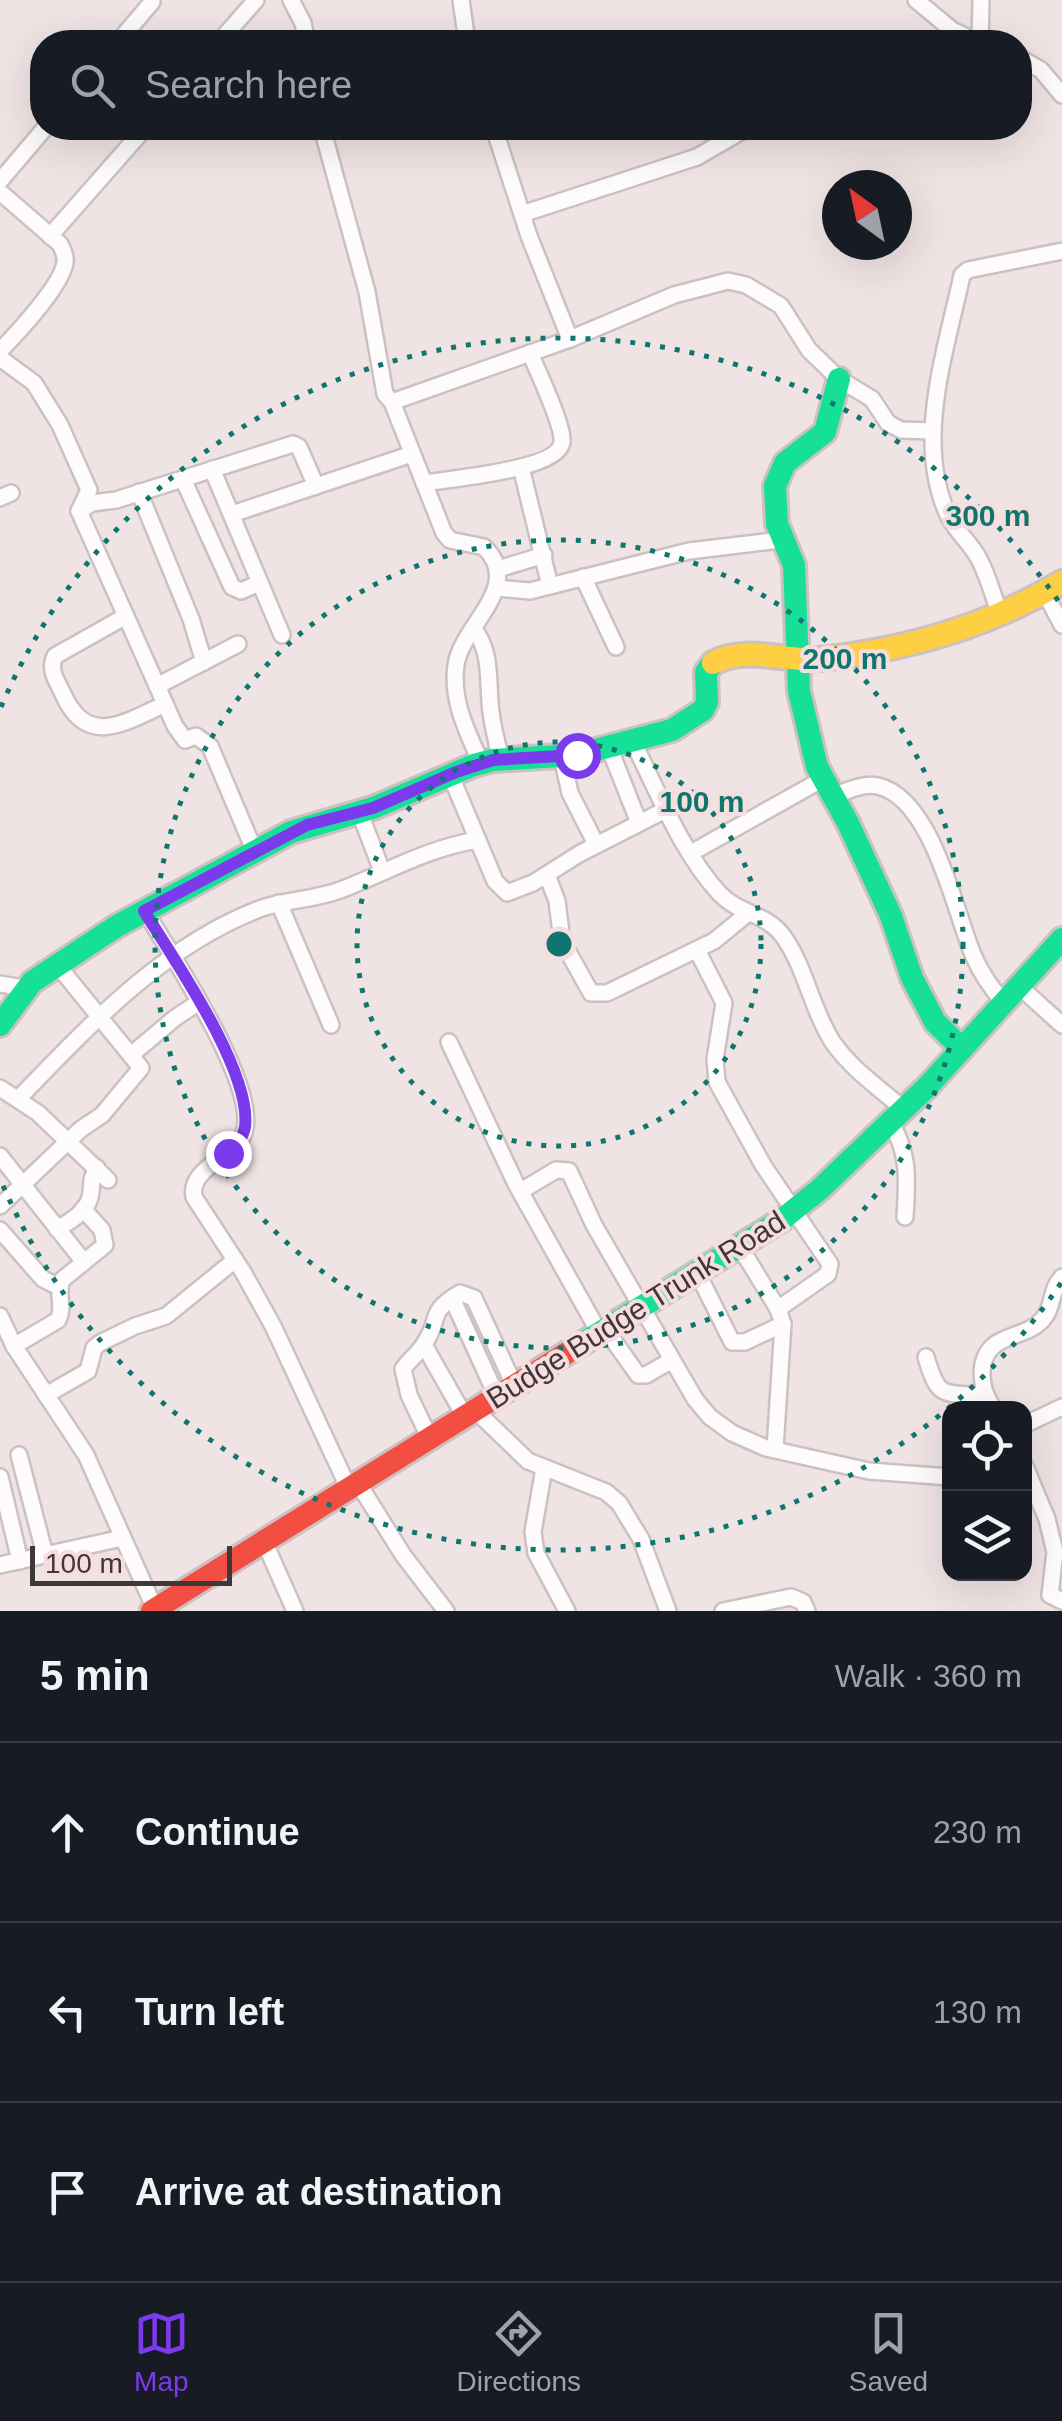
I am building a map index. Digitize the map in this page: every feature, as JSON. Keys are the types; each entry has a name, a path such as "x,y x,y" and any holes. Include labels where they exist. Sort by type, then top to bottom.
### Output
{"street":[{"path":"230,30 256,0"},
{"path":"291,0 304,30"},
{"path":"465,30 461,2 481,0"},
{"path":"916,0 952,30"},
{"path":"976,30 981,0"},
{"path":"128,30 152,2"},
{"path":"1032,65 1062,95"},
{"path":"0,181 36,140"},
{"path":"50,236 134,140"},
{"path":"325,140 367,292 381,382 450,540 484,547 498,568 497,588 458,651 455,687 457,704 491,761"},
{"path":"498,140 570,339"},
{"path":"522,214 696,157 726,140"},
{"path":"0,192 65,254 64,268 0,355 34,383 60,425 126,616 156,686 184,740 196,736 210,746 254,852"},
{"path":"1000,616 981,562 949,516 935,470 932,430 962,275 978,265 1062,251"},
{"path":"392,402 570,339 674,295 728,281 746,285 781,306 809,350 839,379 865,392 888,424 901,430 932,430"},
{"path":"424,483 521,467 556,453 562,440 530,353"},
{"path":"839,379 820,438 785,463 775,486 781,540 794,565 798,691 811,749 892,916 912,978 935,1022 962,1049"},
{"path":"87,502 139,492 296,444 316,486"},
{"path":"232,514 412,454"},
{"path":"521,467 550,586"},
{"path":"212,470 282,635"},
{"path":"183,479 232,588 241,591 260,584"},
{"path":"139,492 204,662"},
{"path":"497,588 521,592 689,552 781,540"},
{"path":"498,568 544,555"},
{"path":"583,576 616,647"},
{"path":"0,1025 14,1010 24,988 144,911 307,825 404,796 450,774 491,761 562,756 672,730 703,710 706,672 716,659 730,655 796,660 918,644 1000,616 1053,587 1062,625"},
{"path":"126,616 55,656 51,670 70,710 84,724 107,727 165,704"},
{"path":"473,628 483,642 486,656 491,761"},
{"path":"156,686 238,644"},
{"path":"632,740 691,853 733,907 769,921 781,933 804,972 833,1043 898,1116 908,1167 905,1217"},
{"path":"609,746 639,823"},
{"path":"562,756 570,793 596,844"},
{"path":"450,774 502,890 508,893 667,809"},
{"path":"691,853 828,788 877,786 894,794 913,812 949,883 985,979 1062,1025"},
{"path":"360,811 382,871"},
{"path":"18,1100 98,1017 172,956 239,919 278,903 325,896 423,852 478,840"},
{"path":"547,875 557,901 562,941 590,993 607,993 714,942 747,914"},
{"path":"278,903 332,1025"},
{"path":"144,911 200,1002 230,1062 243,1102 243,1137 204,1172 192,1189 273,1326 353,1486 446,1611"},
{"name":"Budge Budge Trunk Road","path":"154,1610 795,1210 898,1116 1062,938"},
{"path":"697,950 724,1003 715,1059 716,1082 764,1165 827,1258 830,1269 781,1317 744,1342 732,1342 698,1274"},
{"path":"0,1206 69,1140 102,1115 138,1074 139,1062 59,967"},
{"path":"0,984 24,988"},
{"path":"131,1055 200,1002"},
{"path":"450,1042 520,1192 603,1332 638,1376 672,1360"},
{"path":"0,1088 69,1140 102,1174 91,1178 90,1199 83,1210 57,1228"},
{"path":"0,1156 84,1262"},
{"path":"520,1192 556,1170 569,1171 594,1225 695,1400 732,1434 775,1450 869,1471 942,1477"},
{"path":"14,1346 58,1320 62,1308 59,1287 68,1274 105,1245 105,1236 83,1210"},
{"path":"0,1230 43,1278 59,1287"},
{"path":"740,1247 781,1317 775,1450"},
{"path":"46,1394 88,1371 94,1348 100,1343 166,1316 235,1260"},
{"path":"989,1401 982,1371 991,1347 1034,1327 1044,1318 1054,1287 1062,1277"},
{"path":"430,1439 403,1376 406,1364 424,1345 436,1312 452,1298 506,1392"},
{"path":"0,1316 14,1346 86,1456 154,1610"},
{"path":"424,1345 471,1414 516,1451 544,1468 606,1492 618,1503 641,1539 668,1611"},
{"path":"926,1357 934,1384 941,1391 985,1401"},
{"path":"1032,1421 1062,1407"},
{"path":"19,1454 45,1555"},
{"path":"544,1468 533,1532 536,1553 567,1611"},
{"path":"0,1478 20,1561"},
{"path":"1032,1487 1055,1552 1050,1595 1062,1601"},
{"path":"0,1565 122,1538"},
{"path":"264,1542 295,1611"},
{"path":"723,1611 791,1596 803,1602 807,1611"}],"traffic: fast":[{"path":"839,379 825,432 785,463 775,486 777,524 794,565 799,691 817,767 891,916 912,978 935,1022 962,1049"},
{"path":"0,1025 32,982 117,926 291,832 373,808 474,765 493,760 577,755 672,730 703,710 707,702 706,672 713,663"},
{"path":"583,1343 780,1221 819,1190 927,1087 1062,939"}],"traffic: slow":[{"path":"713,663 738,655 820,659 915,643 1005,612 1062,582"}],"traffic: jam":[{"path":"152,1611 583,1343"}],"route":[{"path":"228,1153 243,1137 246,1123 230,1062 210,1019 144,911 307,825 373,808 493,760 577,755"}]}
